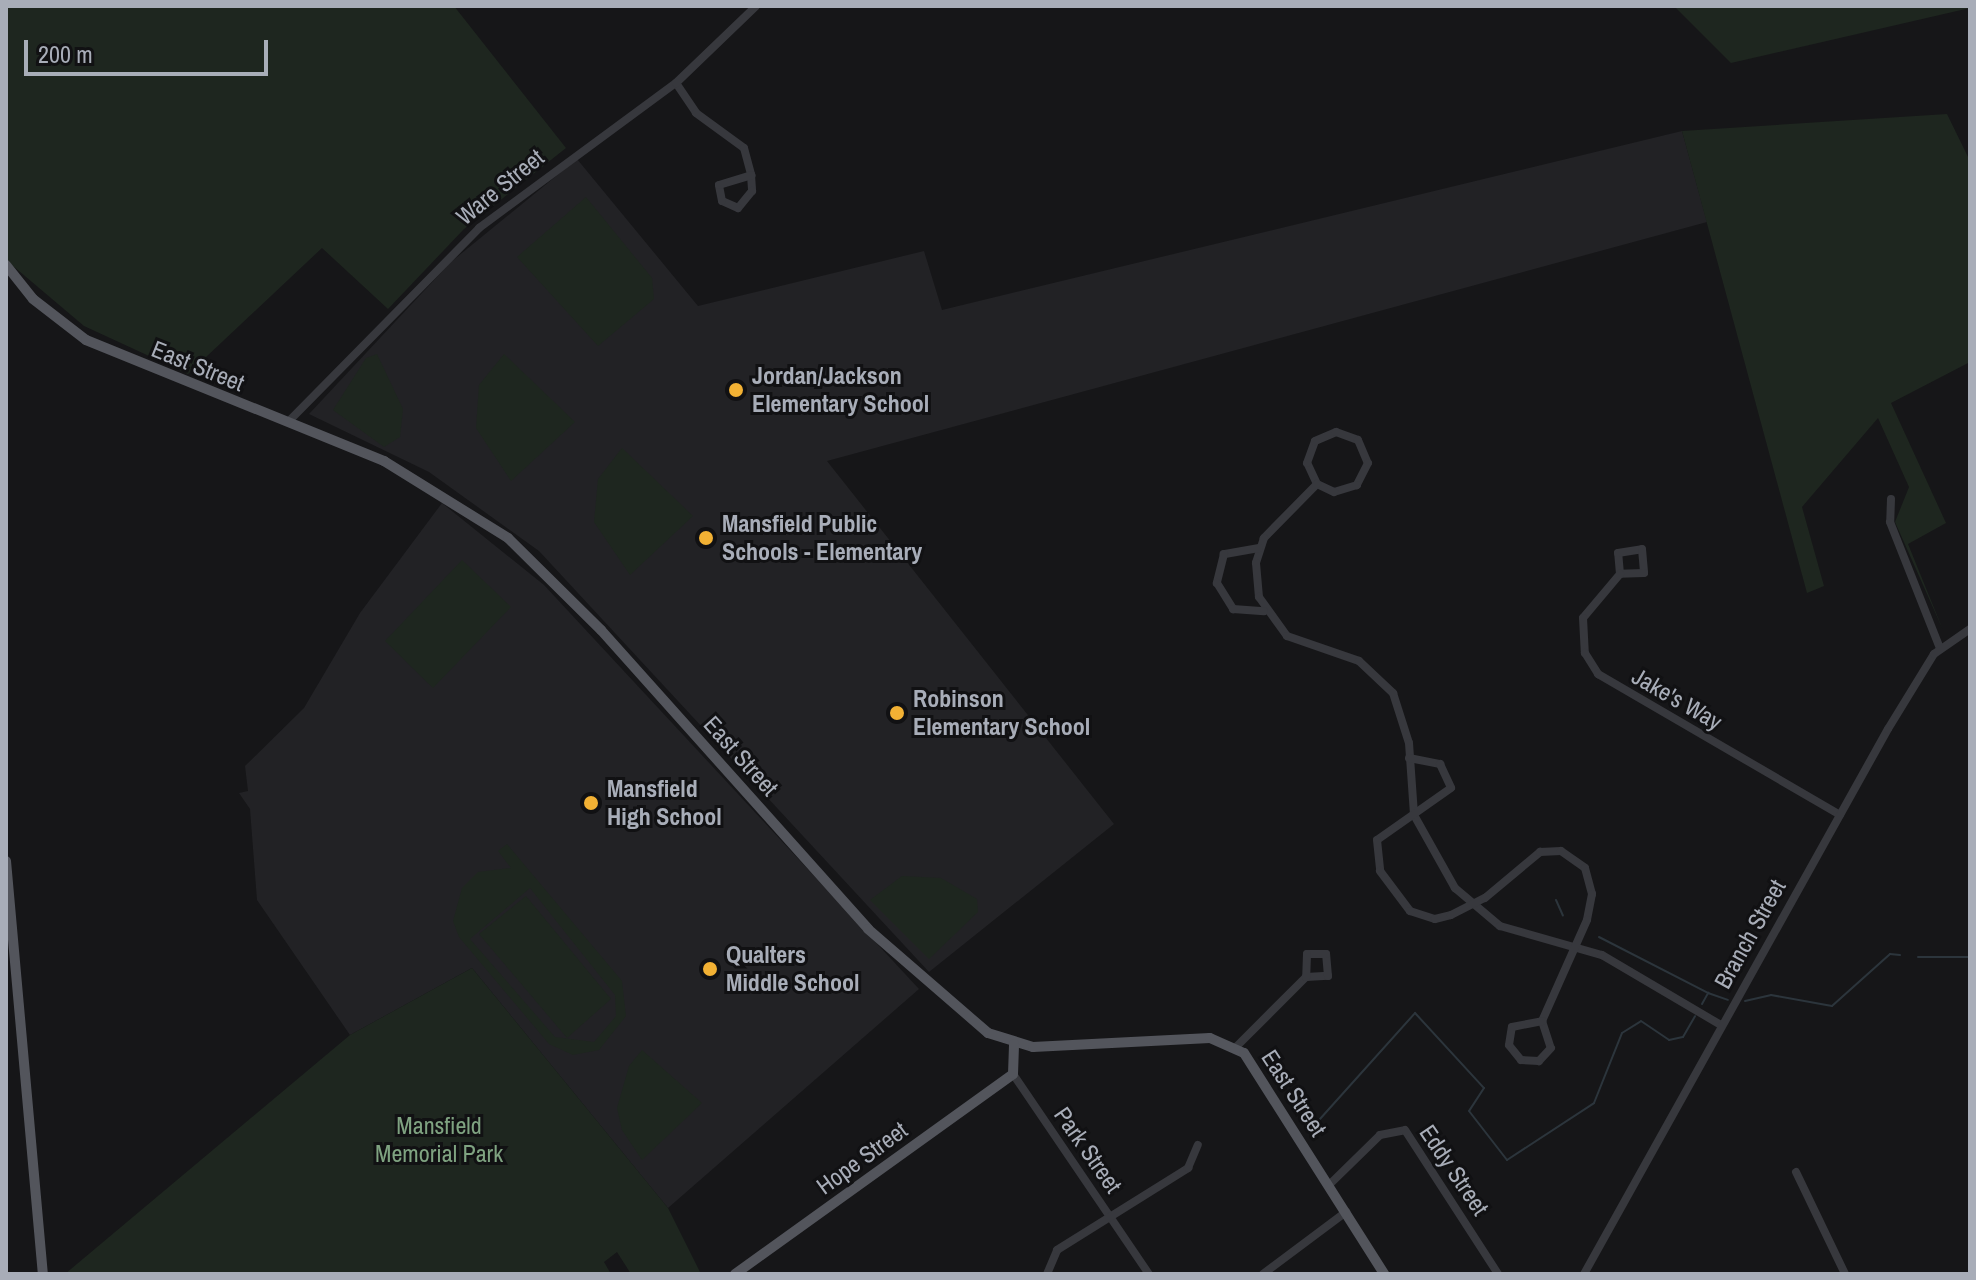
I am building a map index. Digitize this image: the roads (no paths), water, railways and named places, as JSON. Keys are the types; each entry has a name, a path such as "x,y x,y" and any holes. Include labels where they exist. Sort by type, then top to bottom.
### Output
{"main road":[{"name":"East Street","path":"6,265 33,299 86,340 409,473 508,538 601,630 868,929 952,1007 1014,1044 1199,1037 1236,1047 1329,1185 1384,1274"},
{"path":"6,861 43,1274"},
{"path":"1013,1074 1014,1044"},
{"name":"Hope Street","path":"735,1274 1013,1074"}],"street":[{"name":"Ware Street","path":"289,421 479,228 676,83 756,6"},
{"path":"676,83 696,113 744,148 751,175 746,203 722,201 719,185 751,175"},
{"path":"1336,432 1358,440 1368,463 1357,485 1334,492 1317,484 1307,463 1315,441 1336,432"},
{"path":"1317,484 1259,548 1256,580 1264,611 1287,636 1373,670 1399,706 1409,758 1414,815 1470,905 1500,926 1578,949 1628,969 1721,1025"},
{"path":"1891,499 1890,522 1940,648"},
{"path":"1259,548 1224,554 1217,583 1233,609 1264,611"},
{"name":"Jake's Way","path":"1620,574 1644,573 1642,549 1618,553 1620,574 1583,618 1582,642 1598,674 1840,815"},
{"name":"Branch Street","path":"1584,1274 1840,815 1940,648 1970,629"},
{"path":"1409,758 1440,764 1450,781 1445,797 1377,840 1386,884 1425,918 1470,905 1529,855 1561,851 1580,862 1592,884 1578,949 1542,1021"},
{"path":"1236,1047 1306,977"},
{"path":"1542,1021 1552,1035 1548,1053 1521,1060 1509,1045 1512,1027 1542,1021"},
{"name":"Park Street","path":"1013,1074 1149,1274"},
{"name":"Eddy Street","path":"1329,1185 1380,1135 1405,1130 1498,1274"},
{"path":"1046,1269 1112,1219 1188,1168 1198,1145"},
{"path":"1796,1172 1845,1274"},
{"path":"1263,1274 1346,1212"}],"waterway":[{"path":"1556,900 1563,916"},
{"path":"1599,937 1708,993"},
{"path":"1745,1001 1771,995 1832,1006 1890,954 1900,955"},
{"path":"1918,957 1970,957"},
{"path":"1702,1004 1708,993 1728,1000"},
{"path":"1311,1129 1415,1013 1484,1088 1469,1111 1507,1160 1594,1103 1622,1033 1641,1021 1669,1040 1683,1037 1695,1016"}],"place":[{"name":"Jordan/Jackson Elementary School","path":"736,390"},
{"name":"Mansfield Public Schools - Elementary","path":"706,538"},
{"name":"Robinson Elementary School","path":"897,713"},
{"name":"Mansfield High School","path":"591,803"},
{"name":"Qualters Middle School","path":"710,969"}],"park label":[{"name":"Mansfield Memorial Park","path":"439,1140"}]}
